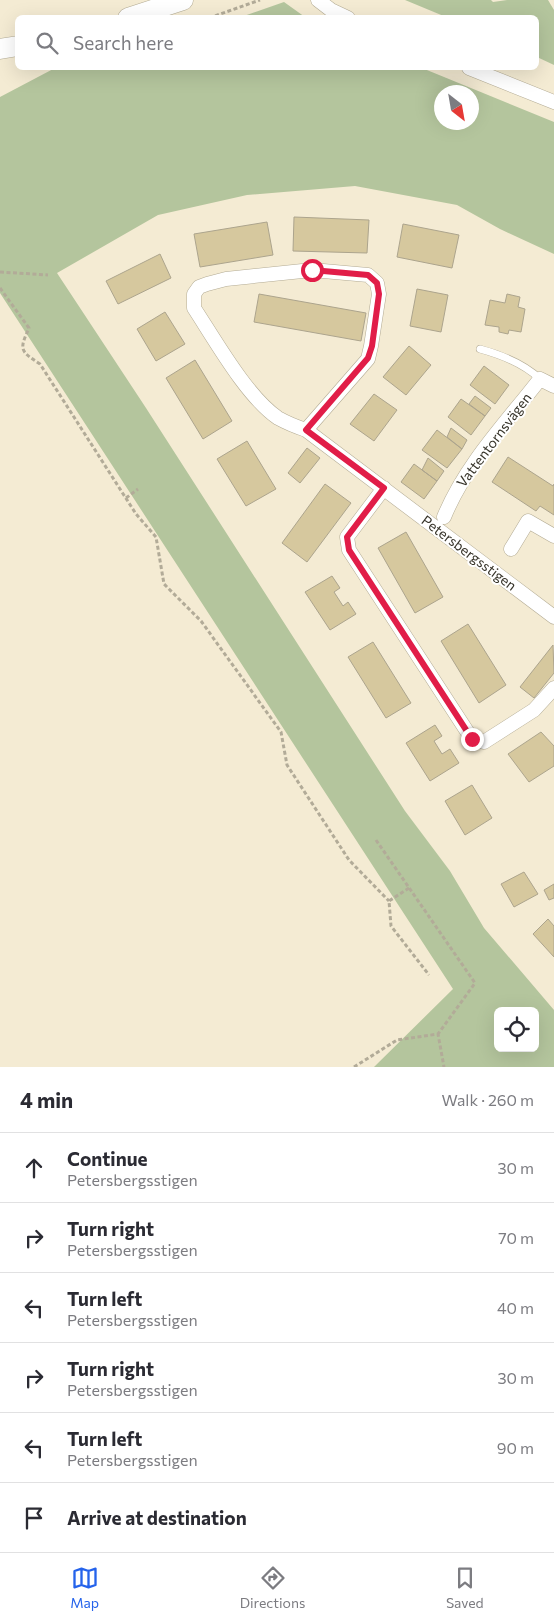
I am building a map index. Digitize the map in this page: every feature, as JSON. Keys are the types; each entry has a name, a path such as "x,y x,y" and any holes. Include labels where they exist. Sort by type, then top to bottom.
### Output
{"main road":[{"path":"137,15 183,0"},
{"path":"0,49 15,46"}],"street":[{"path":"318,0 342,15"},
{"path":"474,70 554,102"},
{"name":"Petersbergsstigen","path":"306,430 368,358 372,346 378,300 377,283 368,275 312,270 226,279 200,287 194,294 194,308 248,388 259,401 278,418 306,430 554,618"},
{"name":"Vattentornsvägen","path":"444,517 454,494 497,430 540,379 554,386"},
{"path":"384,488 347,537 349,550 472,739 484,742 534,710 554,688"},
{"path":"511,549 528,521 554,536"}],"lane":[{"path":"480,349 498,354 528,368 540,379"}],"path":[{"path":"218,15 260,0"},
{"path":"0,272 48,274"},
{"path":"0,288 29,328 21,346 23,353 40,364 136,514 156,536 164,584 201,621 276,724 281,732 287,765 349,860 389,901 391,926 429,975"},
{"path":"126,498 138,489"},
{"path":"376,840 474,983 438,1034 444,1067"},
{"path":"389,901 409,888"},
{"path":"354,1067 397,1040 438,1034"}],"green space":[{"path":"405,0 491,0 493,2 548,0 554,10 554,65 539,58 539,15 441,15"},
{"path":"284,2 302,15 247,15"},
{"path":"51,70 427,70 464,85 434,85 434,130 479,130 479,91 554,122 554,254 500,229 457,205 355,186 247,195 158,215 57,273 405,811 450,871 484,928 554,1010 554,1067 374,1067 453,989 0,293 0,97"}],"building":[{"path":"294,217 369,220 367,253 293,251"},
{"path":"267,222 273,255 200,267 194,234"},
{"path":"403,224 459,235 452,268 397,257"},
{"path":"160,254 171,278 118,304 106,281"},
{"path":"417,289 448,295 441,332 410,326"},
{"path":"259,294 366,313 361,341 254,322"},
{"path":"507,294 520,297 518,307 525,309 521,332 509,330 508,334 499,332 499,327 485,325 490,300 505,303"},
{"path":"165,312 185,344 156,361 137,329"},
{"path":"409,346 431,365 406,395 383,377"},
{"path":"195,360 232,421 203,439 166,378"},
{"path":"484,366 509,385 495,404 470,385"},
{"path":"374,394 397,410 374,441 350,424"},
{"path":"475,396 491,408 485,416 469,404"},
{"path":"461,399 485,416 471,435 448,417"},
{"path":"451,428 467,440 462,449 447,437"},
{"path":"437,430 462,449 447,468 422,450"},
{"path":"247,441 276,489 246,506 217,459"},
{"path":"307,448 320,458 300,483 288,473"},
{"path":"508,457 553,486 554,484 554,515 540,506 536,511 492,482"},
{"path":"428,458 444,471 437,481 422,470"},
{"path":"414,464 437,481 424,499 401,482"},
{"path":"325,484 351,503 307,562 282,543"},
{"path":"406,532 443,597 415,613 378,548"},
{"path":"332,576 340,588 334,592 343,606 348,602 356,614 330,630 305,592"},
{"path":"468,624 506,685 479,703 441,641"},
{"path":"373,642 411,703 386,718 348,657"},
{"path":"553,645 554,673 534,698 520,687"},
{"path":"435,725 442,736 434,741 442,754 450,749 459,763 430,781 406,743"},
{"path":"541,732 554,746 554,766 529,782 508,754"},
{"path":"472,785 492,818 465,835 445,801"},
{"path":"524,872 538,894 514,907 501,884"},
{"path":"554,884 554,898 549,900 544,890"},
{"path":"548,919 554,926 554,957 533,934"}],"route":[{"path":"312,270 368,275 377,283 379,294 372,346 368,358 306,430 384,488 347,537 349,550 472,739"}]}
